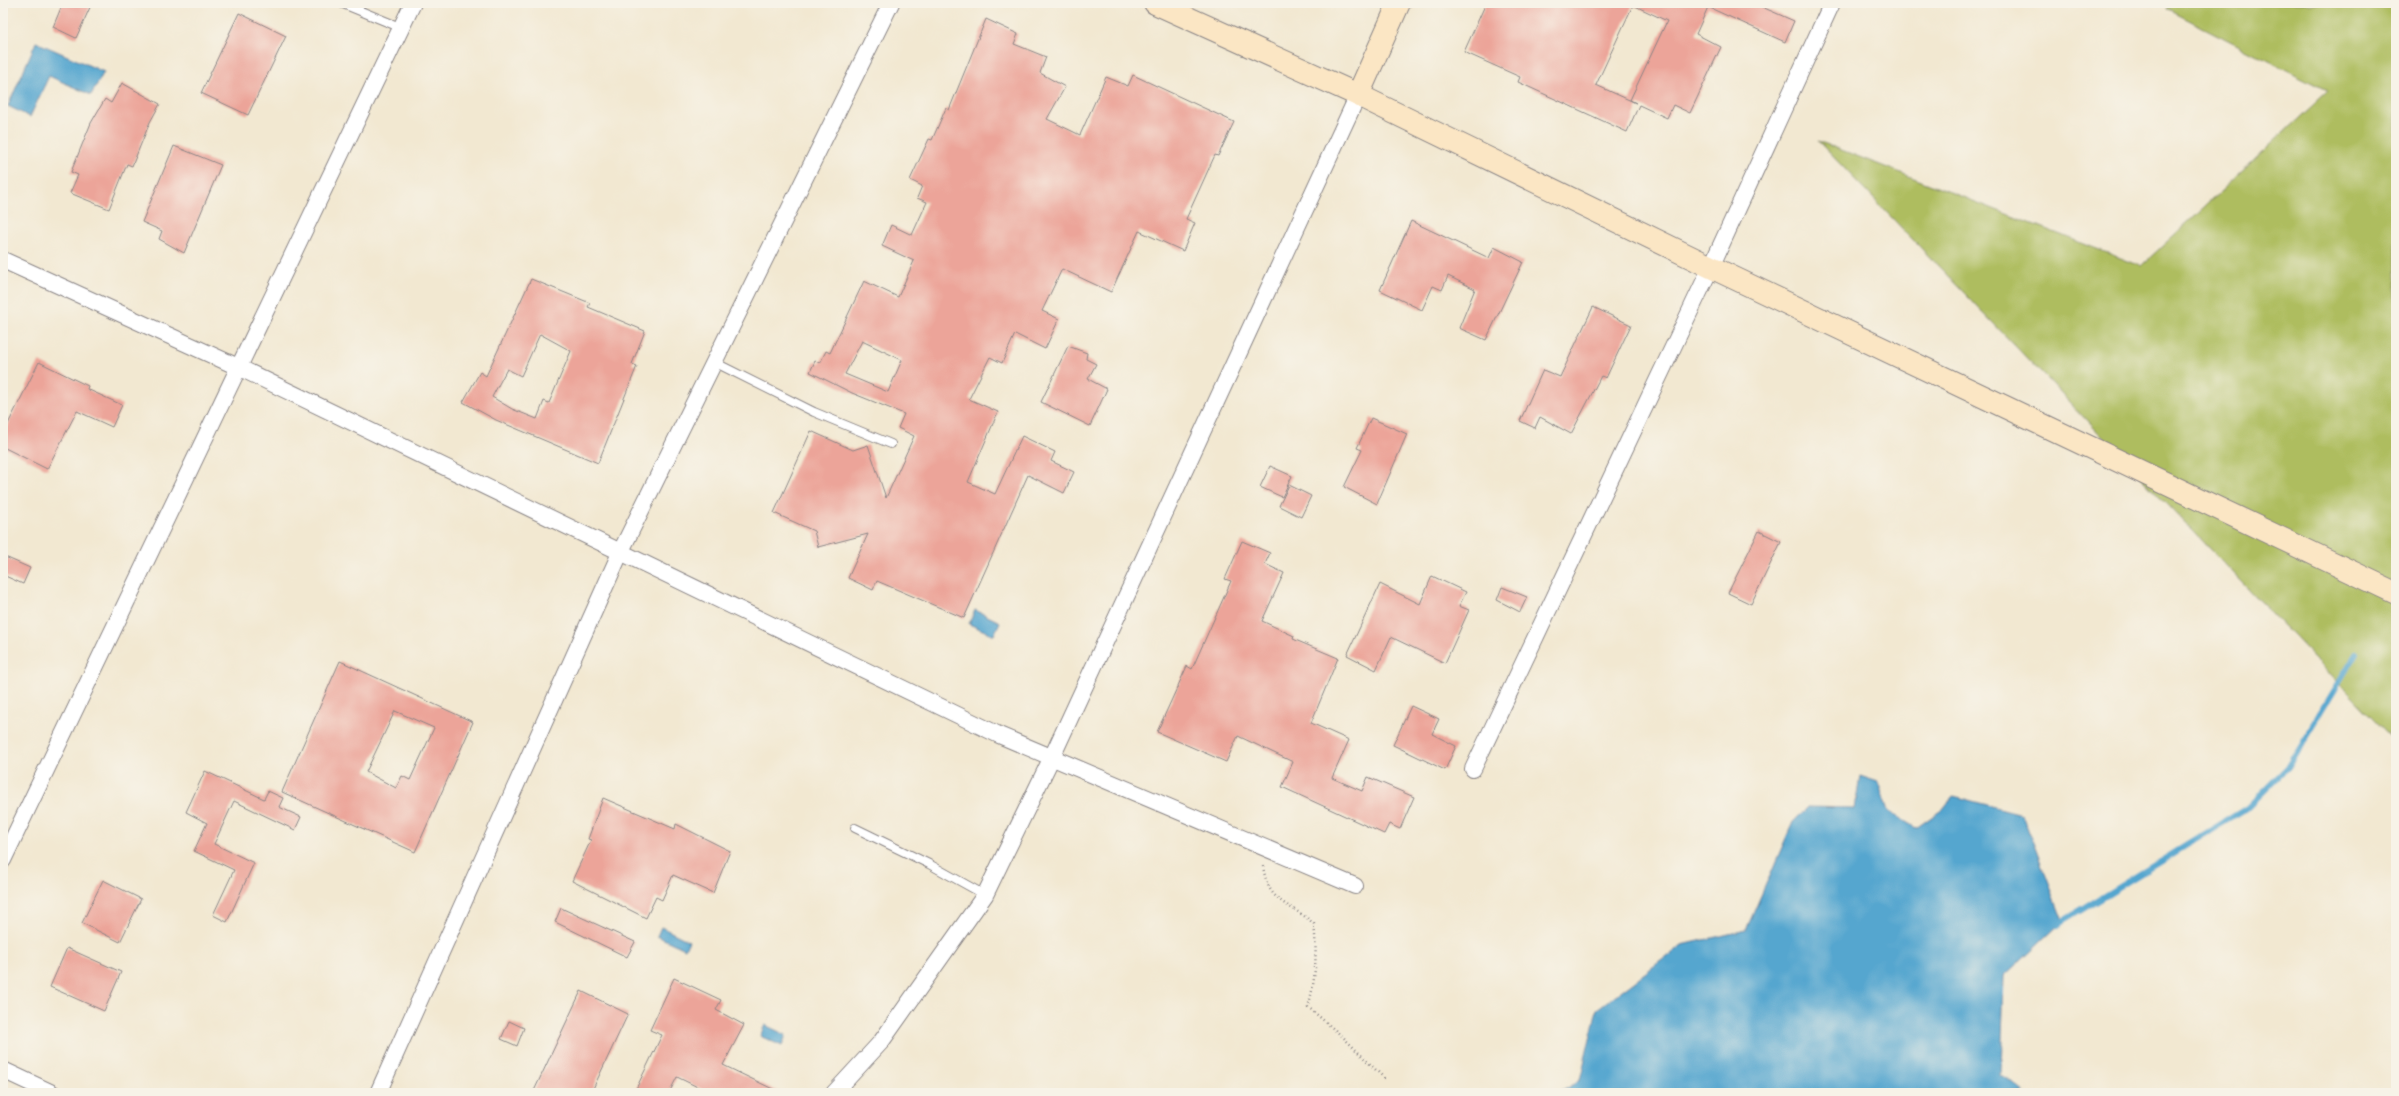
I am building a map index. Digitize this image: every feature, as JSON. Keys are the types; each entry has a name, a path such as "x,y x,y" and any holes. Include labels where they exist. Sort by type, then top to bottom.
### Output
{"street":[{"path":"3,860 413,3"},
{"path":"378,1093 621,551 891,3"},
{"path":"1155,3 1358,95 1710,267 2396,593"},
{"path":"834,1093 881,1042 985,895 1052,757 1358,95 1399,3"},
{"path":"1473,769 1710,267 1832,3"},
{"path":"3,260 238,367 999,735 1355,886"},
{"path":"3,1070 52,1093"}],"lane":[{"path":"341,3 402,28"},
{"path":"714,362 814,412 891,444"},
{"path":"855,828 929,864 985,895"}],"path":[{"path":"1260,846 1265,879 1278,901 1302,913 1314,924 1317,944 1313,991 1308,1007 1342,1036 1385,1079"}],"green space":[{"path":"2170,3 2396,3 2396,742 1818,141 2141,266 2328,91 2167,9"}],"water":[{"path":"36,42 104,72 91,95 49,76 30,117 8,106"},
{"path":"975,610 1000,622 994,635 969,624"},
{"path":"1860,776 1878,782 1888,811 1916,828 1943,809 1953,796 2022,814 2063,920 2004,976 2001,1074 2025,1093 1557,1093 1580,1080 1597,1009 1682,945 1746,930 1793,822 1808,807 1855,808"},
{"path":"661,927 689,941 685,949 657,936"},
{"path":"765,1025 786,1035 782,1046 760,1036"}],"building":[{"path":"63,3 92,3 76,38 53,27"},
{"path":"1486,3 1753,3 1794,21 1785,42 1708,7 1696,34 1721,47 1690,113 1673,105 1667,118 1639,105 1627,132 1518,82 1520,77 1464,52","holes":["1633,5 1667,21 1630,100 1636,103 1596,85"]},
{"path":"239,13 286,36 248,115 201,93"},
{"path":"986,19 1018,34 1014,44 1046,57 1040,73 1065,87 1047,119 1080,135 1106,77 1128,86 1133,75 1234,122 1218,156 1215,155 1186,219 1195,223 1183,251 1139,231 1111,292 1062,269 1042,311 1059,319 1045,349 1015,334 1002,363 990,357 969,399 998,412 968,482 995,494 1022,436 1055,452 1051,461 1074,472 1064,493 1028,475 964,618 877,581 873,590 848,578 868,534 818,547 814,531 774,513 811,431 853,450 868,445 886,498 914,436 898,428 904,414 852,393 810,372 815,361 820,363 826,351 830,353 864,281 898,297 914,261 882,246 891,225 912,235 927,202 917,198 922,186 910,180 929,139 932,140 946,108 949,110","holes":["862,341 902,360 888,392 845,374"]},
{"path":"122,83 160,104 150,122 132,166 127,164 109,209 70,193 78,175 71,172 91,123 105,99 111,103"},
{"path":"174,146 221,165 184,253 159,239 162,231 142,222"},
{"path":"1411,221 1489,258 1494,247 1523,262 1486,340 1459,328 1475,289 1448,276 1442,290 1433,286 1422,310 1380,290"},
{"path":"531,279 590,303 588,307 645,331 632,364 637,366 598,463 496,420 463,402 480,372 486,376","holes":["540,334 571,351 549,403 544,401 537,419 512,409 492,397 507,369 521,376"]},
{"path":"1593,307 1631,325 1606,378 1601,376 1571,434 1540,417 1535,428 1520,421 1543,370 1560,377"},
{"path":"1068,346 1087,353 1086,359 1096,364 1088,379 1107,389 1090,426 1041,402"},
{"path":"39,362 88,386 87,389 122,405 112,427 77,411 47,469 3,447 3,434"},
{"path":"1371,418 1407,434 1377,504 1344,487 1362,450 1357,448"},
{"path":"1270,466 1292,476 1282,497 1260,487"},
{"path":"1289,485 1311,496 1301,517 1279,506"},
{"path":"1759,531 1781,542 1751,604 1728,593"},
{"path":"1242,541 1270,553 1265,564 1284,573 1262,621 1294,636 1293,639 1338,658 1311,723 1349,740 1332,778 1362,791 1368,777 1414,797 1400,829 1389,824 1384,834 1282,787 1293,762 1238,736 1226,762 1157,732 1187,666 1192,669 1231,581 1225,579"},
{"path":"3,556 30,568 23,584 3,575"},
{"path":"1432,576 1466,592 1459,606 1469,610 1445,663 1391,637 1376,670 1347,655 1380,584 1420,604"},
{"path":"1502,587 1527,597 1520,612 1497,600"},
{"path":"340,661 473,722 415,852 282,792","holes":["395,711 434,728 410,780 402,776 396,788 366,772"]},
{"path":"1411,706 1439,719 1432,734 1456,746 1445,770 1393,745"},
{"path":"205,771 264,799 268,791 283,798 279,807 301,817 295,830 234,801 214,844 254,863 227,922 213,915 234,870 194,851 207,823 186,812"},
{"path":"603,798 675,829 676,824 730,851 713,893 673,875 662,900 656,897 646,918 572,881 591,840 588,839"},
{"path":"103,880 141,899 120,942 82,923"},
{"path":"561,908 635,942 627,957 555,922"},
{"path":"67,948 121,972 104,1011 50,987"},
{"path":"674,978 721,1000 716,1010 744,1025 723,1065 781,1093 710,1093 677,1077 669,1093 634,1093 662,1035 650,1030"},
{"path":"581,991 628,1014 591,1093 533,1093"},
{"path":"509,1021 524,1028 517,1046 501,1039"}],"waterway":[{"path":"2057,925 2247,808 2288,767 2357,653"}]}
